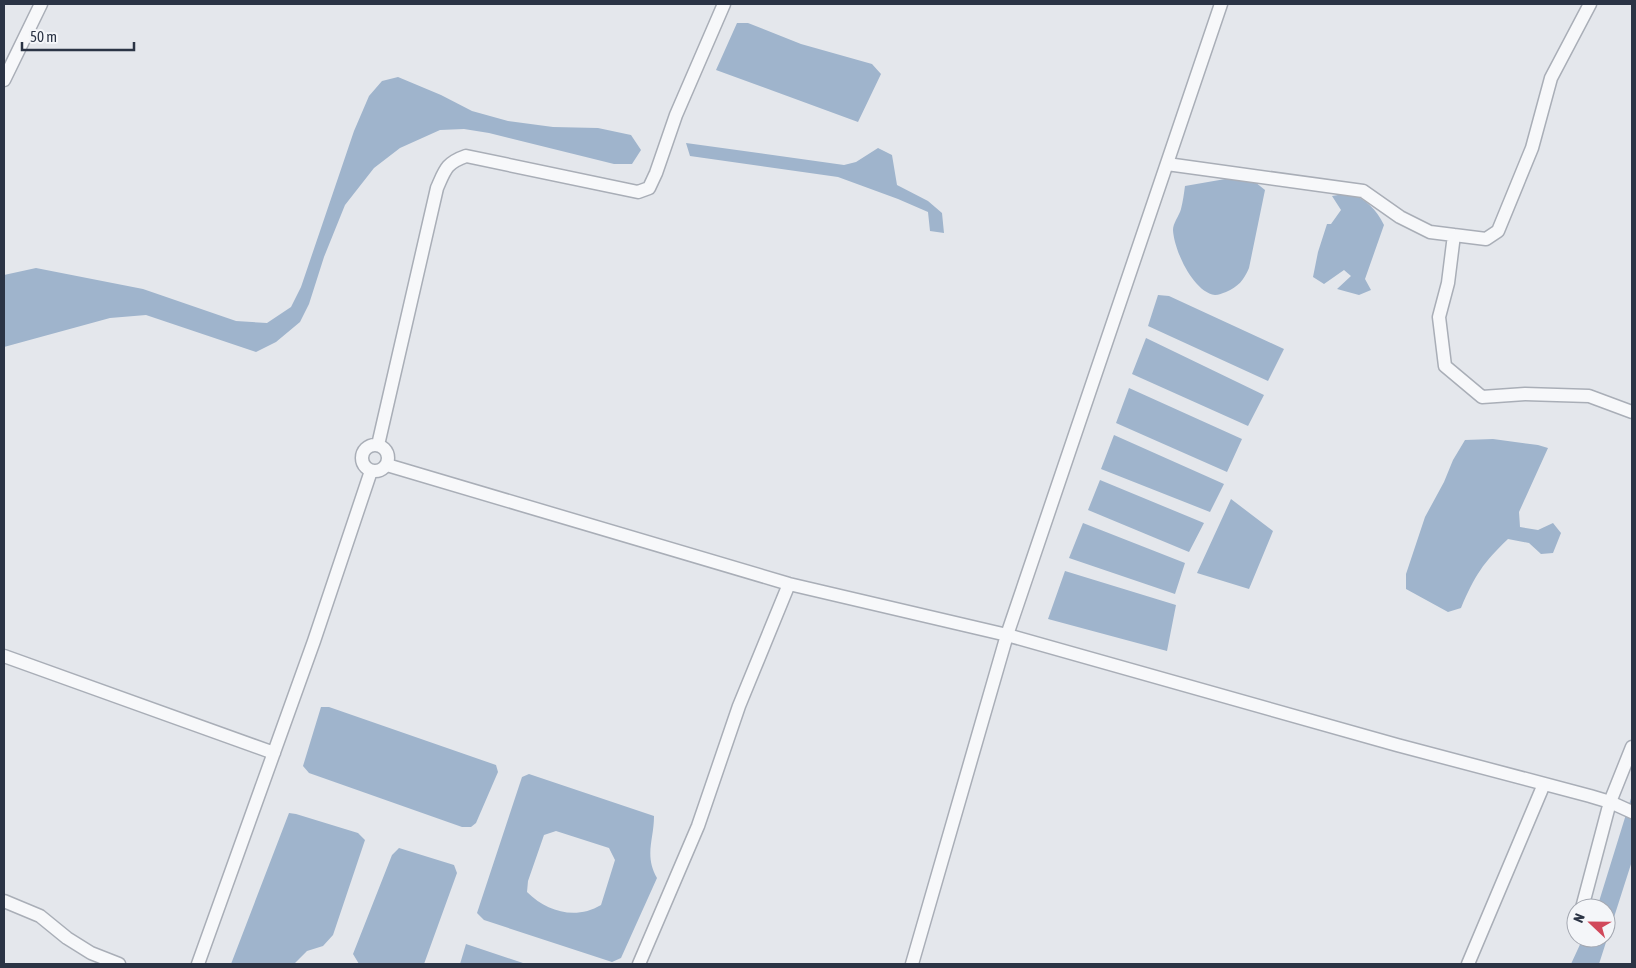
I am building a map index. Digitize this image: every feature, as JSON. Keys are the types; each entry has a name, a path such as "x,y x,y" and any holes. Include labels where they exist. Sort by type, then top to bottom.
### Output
{"street":[{"path":"4,80 41,4"},
{"path":"378,445 437,188 445,170 454,161 466,156 638,192 649,188 676,116 724,4"},
{"path":"912,964 1007,636 1221,4"},
{"path":"1166,164 1362,191 1400,216 1430,232 1486,239 1498,231 1532,148 1551,78 1590,4"},
{"path":"1454,235 1448,283 1439,316 1445,366 1482,397 1525,394 1589,396 1632,412"},
{"path":"378,445 388,452 387,465 380,471 371,471 362,462 363,453 368,446 378,445"},
{"path":"387,465 789,584 1007,636 1621,807"},
{"path":"198,964 314,641 371,471"},
{"path":"639,964 698,826 739,706 789,584"},
{"path":"4,656 274,753"},
{"path":"1586,898 1621,807 1632,747"},
{"path":"1468,964 1544,784"},
{"path":"4,901 40,916 67,938 83,948 119,964"}],"water":[{"path":"737,23 748,23 801,44 872,64 881,74 858,122 716,70"},
{"path":"398,77 441,95 472,111 508,121 553,127 598,128 631,135 641,150 632,164 614,164 489,133 464,129 440,130 400,148 374,168 345,205 324,257 309,304 300,322 276,342 256,352 146,315 110,318 4,347 4,275 36,268 143,289 236,321 267,323 291,307 301,287 354,131 369,96 382,81"},
{"path":"686,143 844,165 856,162 878,148 892,155 897,185 928,201 942,213 944,233 930,231 928,212 838,177 690,156"},
{"path":"1231,178 1255,182 1265,190 1249,268 1243,280 1234,288 1215,295 1199,286 1186,269 1177,248 1173,227 1181,209 1185,186"},
{"path":"1350,193 1370,206 1378,214 1384,225 1365,279 1371,290 1359,295 1337,289 1351,276 1344,270 1324,284 1313,277 1318,252 1327,224 1331,224 1341,210 1332,196"},
{"path":"1158,295 1169,296 1284,349 1268,381 1148,326"},
{"path":"1146,338 1264,395 1248,426 1132,374"},
{"path":"1129,388 1242,439 1227,472 1116,423"},
{"path":"1114,435 1224,484 1210,512 1101,469"},
{"path":"1493,439 1548,448 1519,512 1520,527 1538,530 1553,523 1561,533 1553,553 1541,554 1529,543 1508,539 1480,570 1461,608 1448,612 1406,589 1406,574 1425,517 1465,440"},
{"path":"1100,480 1204,523 1189,552 1088,510"},
{"path":"1231,499 1273,531 1249,589 1197,573"},
{"path":"1083,523 1185,563 1175,594 1069,558"},
{"path":"1065,571 1176,605 1167,651 1048,619"},
{"path":"321,707 329,707 496,765 498,772 476,823 471,827 462,827 309,773 303,766"},
{"path":"529,774 654,816 650,855 657,878 621,958 612,962 484,920 477,913 522,777","holes":["556,831 609,848 615,860 601,905 582,912 562,912 543,905 527,892 528,881 544,835"]},
{"path":"1632,795 1632,861 1616,911 1616,898 1600,898"},
{"path":"289,813 358,833 365,840 333,935 323,946 307,951 294,964 231,964"},
{"path":"399,848 454,865 457,873 424,964 359,964 353,954 392,855"},
{"path":"466,944 526,964 460,964"},
{"path":"1578,948 1604,948 1599,964 1571,964"}]}
